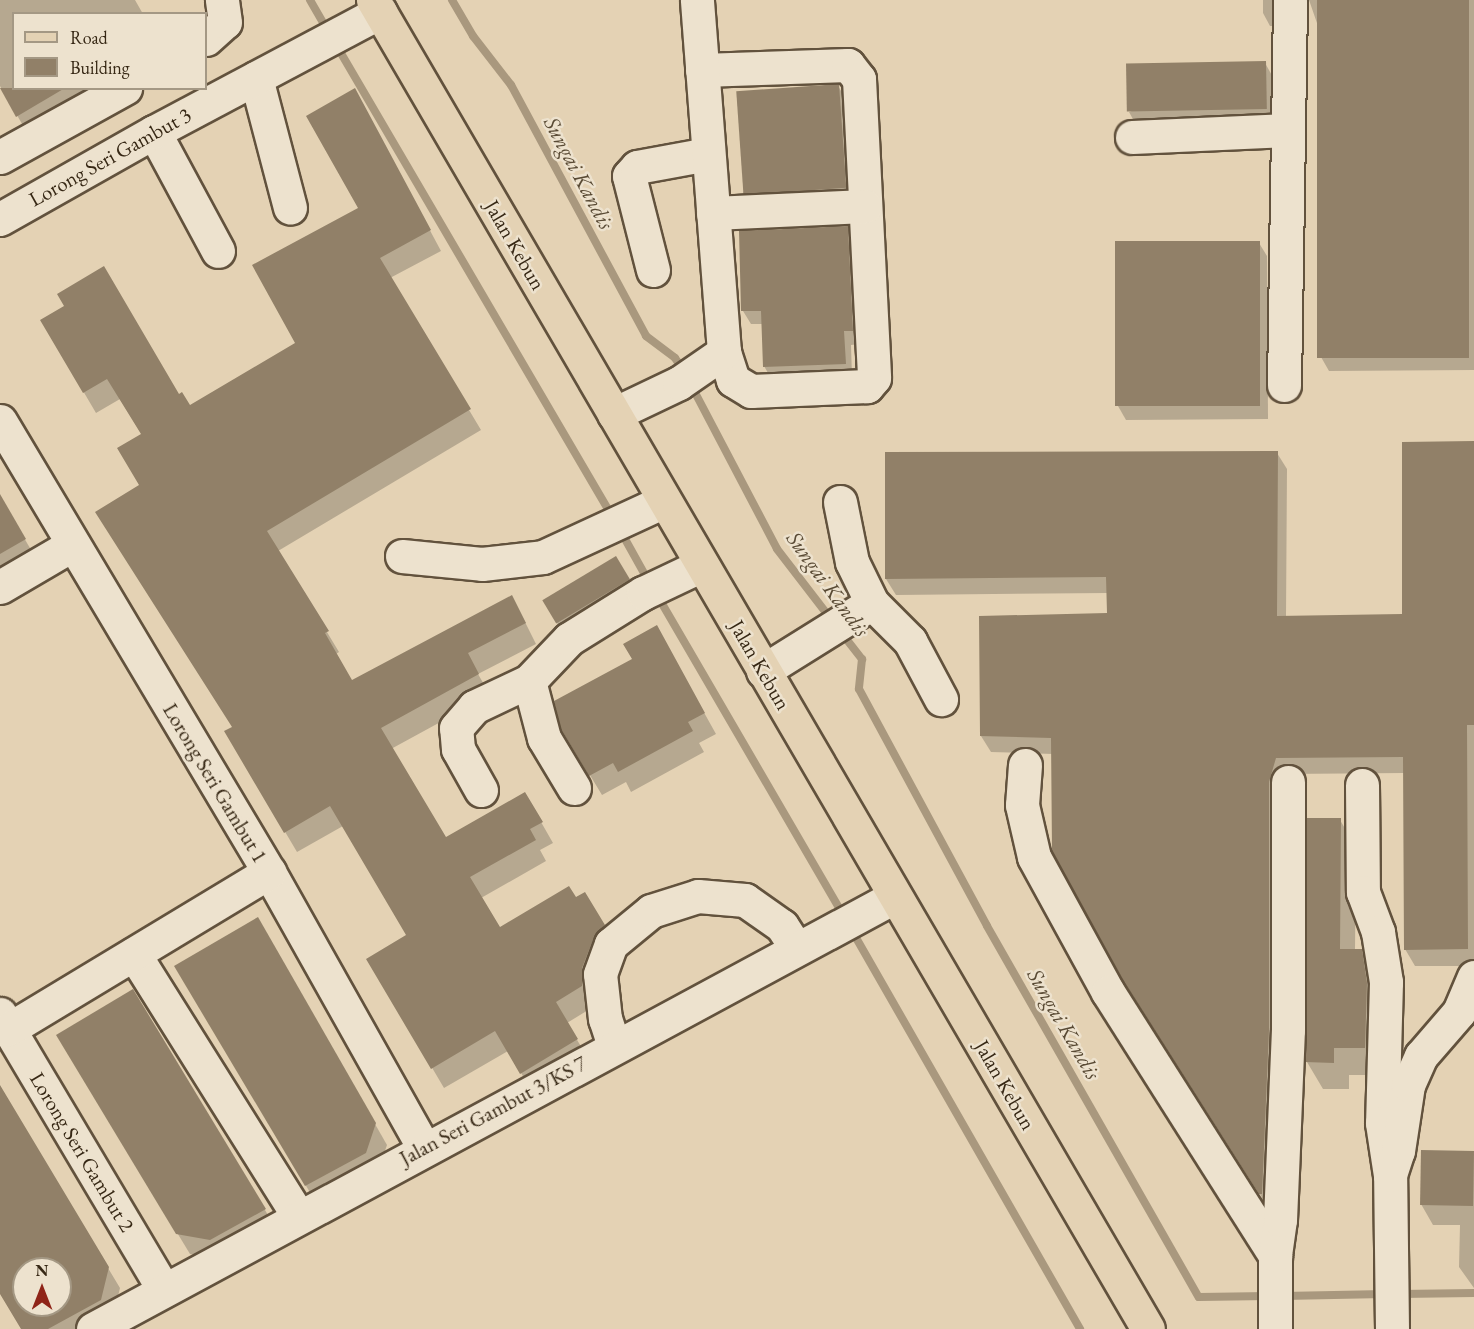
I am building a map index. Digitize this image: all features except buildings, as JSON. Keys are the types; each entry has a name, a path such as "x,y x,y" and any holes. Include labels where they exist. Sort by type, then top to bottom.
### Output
{"main road":[{"name":"Jalan Kebun","path":"377,6 894,897 1148,1329"}],"street":[{"path":"207,38 225,22 222,0"},
{"path":"697,0 713,213 703,367"},
{"path":"1284,385 1290,0"},
{"name":"Lorong Seri Gambut 3","path":"0,219 154,132 210,90 256,78 335,36 377,6"},
{"path":"702,70 848,65 859,79 874,378 867,386 751,391 703,367"},
{"path":"256,78 290,208"},
{"path":"0,157 120,90"},
{"path":"1132,137 1288,130"},
{"path":"154,132 218,251"},
{"path":"653,270 629,176 637,167 665,159 708,154"},
{"path":"713,213 865,206"},
{"path":"614,414 703,367"},
{"name":"Lorong Seri Gambut 1","path":"0,421 269,873 424,1148"},
{"path":"402,556 482,564 543,557 617,526 664,501"},
{"path":"840,502 861,610 910,642 941,699"},
{"path":"0,587 72,545"},
{"path":"481,790 458,749 456,728 474,707 529,681 569,639 651,589 702,565"},
{"path":"763,671 815,642 861,610"},
{"path":"529,681 544,738 574,788"},
{"path":"1025,765 1022,806 1034,857 1274,1293"},
{"path":"1274,1293 1280,1220 1288,1030 1288,782"},
{"path":"1362,785 1363,892 1378,932 1386,982 1382,1124 1390,1175 1392,1304"},
{"path":"5,1021 134,954 269,873"},
{"path":"614,1046 605,1019 600,974 611,944 651,911 698,896 745,900 782,926 798,950"},
{"name":"Jalan Seri Gambut 3/KS 7","path":"93,1329 298,1215 894,897"},
{"path":"134,954 298,1215"},
{"path":"1390,1175 1398,1151 1414,1068 1451,1024 1474,978"},
{"name":"Lorong Seri Gambut 2","path":"5,1021 164,1290"}],"waterway":[{"path":"310,0 327,30"},
{"name":"Sungai Kandis","path":"452,0 473,36 511,85 646,336 675,358 683,370"},
{"path":"335,43 612,516"},
{"name":"Sungai Kandis","path":"690,383 777,549 831,619"},
{"path":"620,530 649,582"},
{"path":"657,595 844,916"},
{"name":"Sungai Kandis","path":"840,631 862,659 859,689 987,926 1199,1297 1268,1296"},
{"path":"851,929 1080,1329"},
{"path":"1400,1294 1474,1293"},
{"path":"1283,1296 1385,1294"}]}
